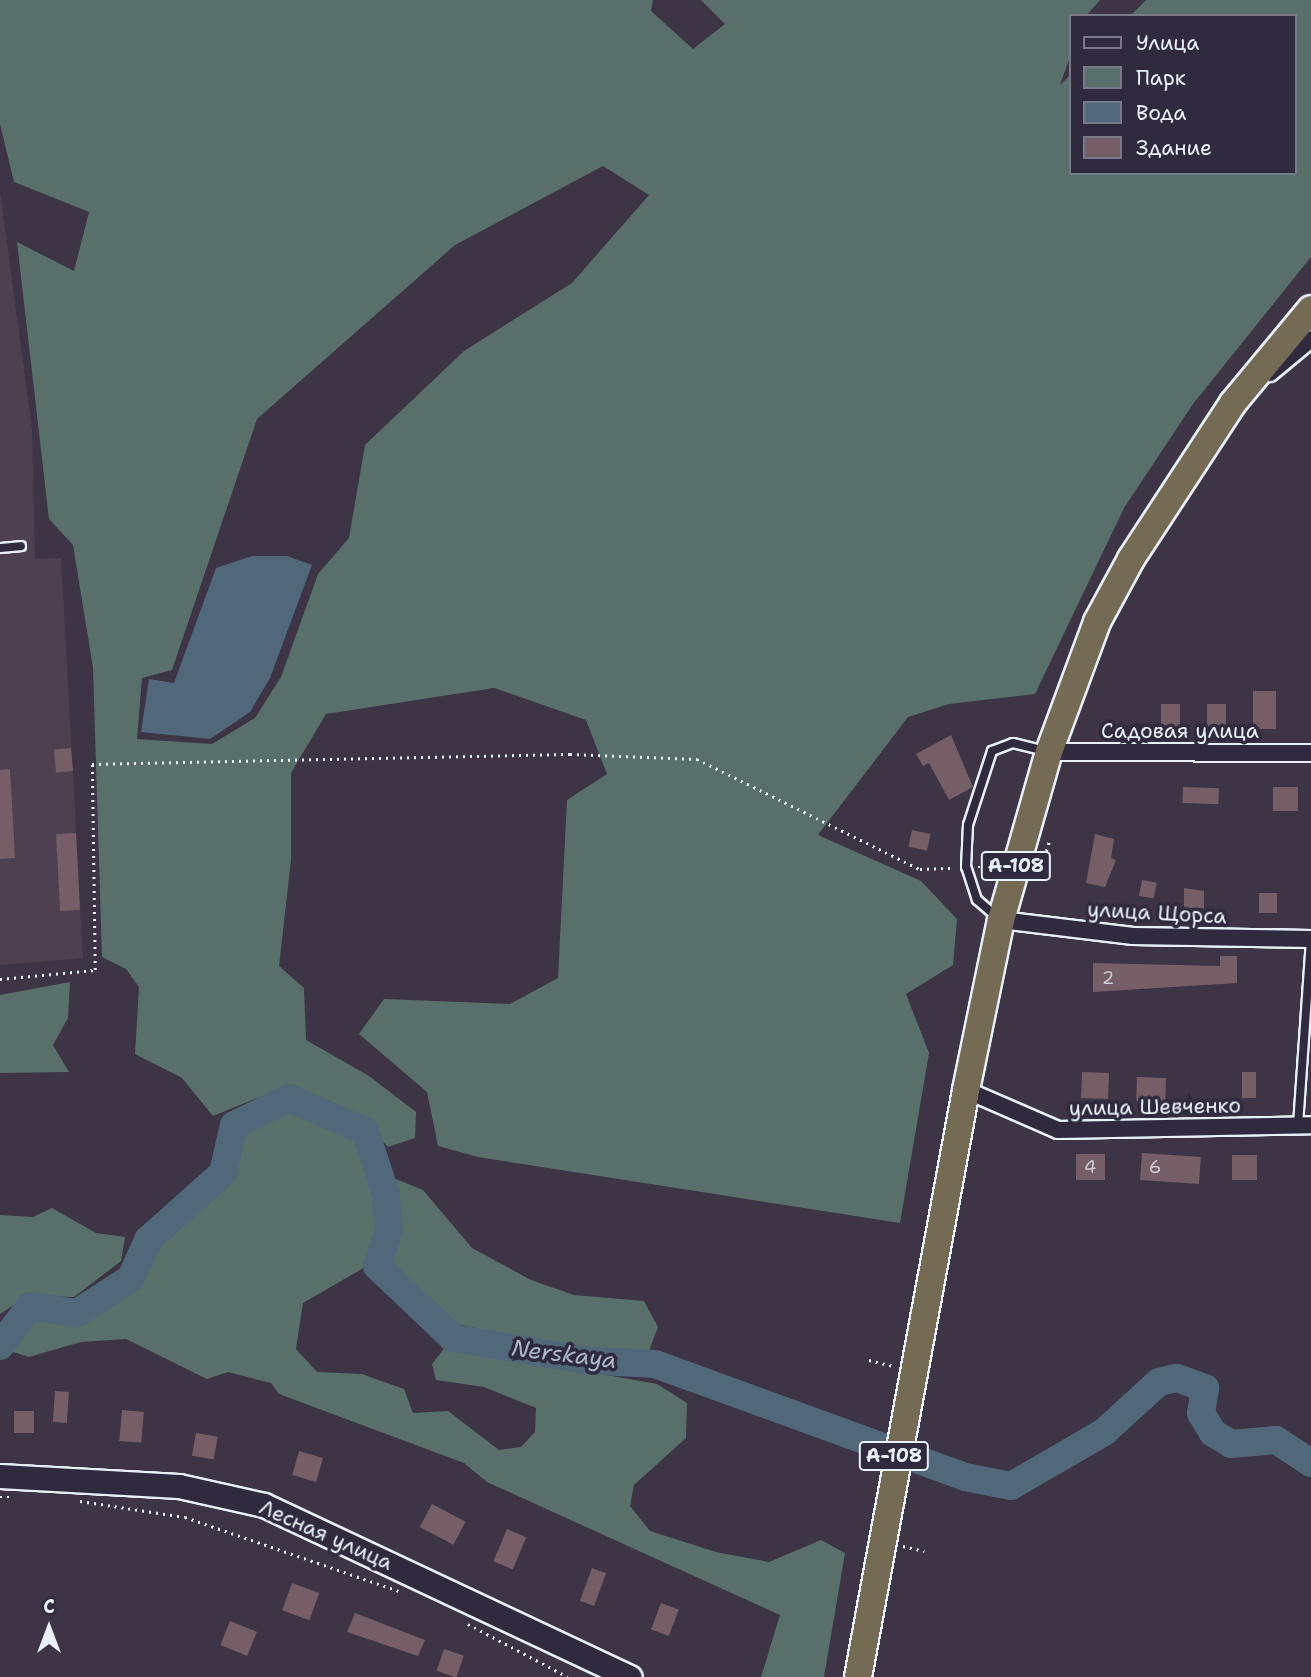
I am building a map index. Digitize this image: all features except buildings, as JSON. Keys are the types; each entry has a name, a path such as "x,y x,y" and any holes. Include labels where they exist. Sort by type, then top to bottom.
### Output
{"highway":[{"name":"А-108","path":"858,1677 910,1370 965,1090 1001,920 1049,752 1097,622 1174,489 1233,403 1311,309"}],"main road":[{"name":"Лесная улица","path":"0,1476 167,1484 264,1505 630,1677"}],"street":[{"path":"1233,403 1311,339"},
{"name":"Садовая улица","path":"1049,752 1311,753"},
{"name":"улица Щорса","path":"1001,920 1133,936 1311,939"},
{"name":"улица Шевченко","path":"965,1090 1058,1130 1305,1125"}],"lane":[{"path":"0,548 21,546"},
{"path":"1001,920 977,900 965,867 968,825 992,751 1013,743 1049,752"},
{"path":"1305,1125 1311,934"}],"path":[{"path":"0,979 94,970 92,764 570,754 697,759 920,869 1002,867"},
{"path":"1038,878 1049,841"},
{"path":"869,1360 910,1370"},
{"path":"0,1497 14,1497"},
{"path":"67,1499 185,1517 409,1594"},
{"path":"459,1618 568,1677"}],"shaded area":[{"path":"0,191 32,429 35,559 61,558 83,958 0,965"}],"green space":[{"path":"0,0 653,0 651,11 693,49 725,24 701,0 1100,0 1088,14 1070,14 1070,57 1060,85 1070,75 1070,175 1297,175 1297,14 1132,14 1146,0 1311,0 1311,257 1193,404 1124,508 1035,694 949,704 908,717 818,835 921,881 957,919 953,965 906,994 929,1053 900,1223 478,1157 438,1146 427,1092 359,1034 384,999 510,1004 558,978 567,800 607,774 586,720 494,688 326,714 291,773 291,860 279,966 304,988 306,1040 369,1076 416,1112 415,1138 388,1147 367,1125 282,1088 213,1116 182,1078 135,1054 139,987 126,969 102,957 93,668 73,545 49,519 17,242 74,271 89,212 14,182 0,124","holes":["603,166 649,195 572,283 464,351 365,445 349,538 318,574 281,677 255,718 212,744 137,739 142,678 172,670 257,419 455,245"]},
{"path":"70,982 68,1018 53,1045 69,1072 0,1073 0,995"},
{"path":"289,1108 359,1136 375,1190 376,1230 367,1266 303,1303 296,1349 317,1372 362,1374 404,1389 413,1413 448,1411 499,1450 521,1447 535,1432 536,1408 484,1387 436,1380 432,1364 446,1346 657,1384 687,1403 686,1438 634,1485 630,1506 650,1531 716,1552 769,1562 821,1540 845,1553 824,1677 761,1677 780,1615 487,1482 464,1463 279,1394 271,1383 228,1372 207,1379 126,1339 81,1342 29,1357 10,1351 38,1316 80,1321 136,1284 154,1244 209,1204 224,1185 243,1128"},
{"path":"396,1179 423,1190 472,1248 531,1280 574,1295 644,1301 658,1327 649,1351 594,1352 456,1324 386,1260 399,1236"},
{"path":"52,1208 96,1233 125,1237 121,1261 74,1297 28,1296 0,1314 0,1215 33,1217"}],"water":[{"path":"252,556 287,556 312,565 270,678 250,712 210,739 141,732 149,679 174,683 216,568"}],"waterway":[{"name":"Nerskaya","path":"0,1346 30,1306 77,1313 131,1278 148,1240 223,1173 234,1125 289,1098 365,1131 386,1195 389,1230 377,1266 453,1338 584,1360 655,1364 965,1477 1011,1486 1104,1432 1159,1382 1177,1378 1205,1388 1201,1413 1213,1433 1231,1444 1276,1440 1311,1463"}]}
